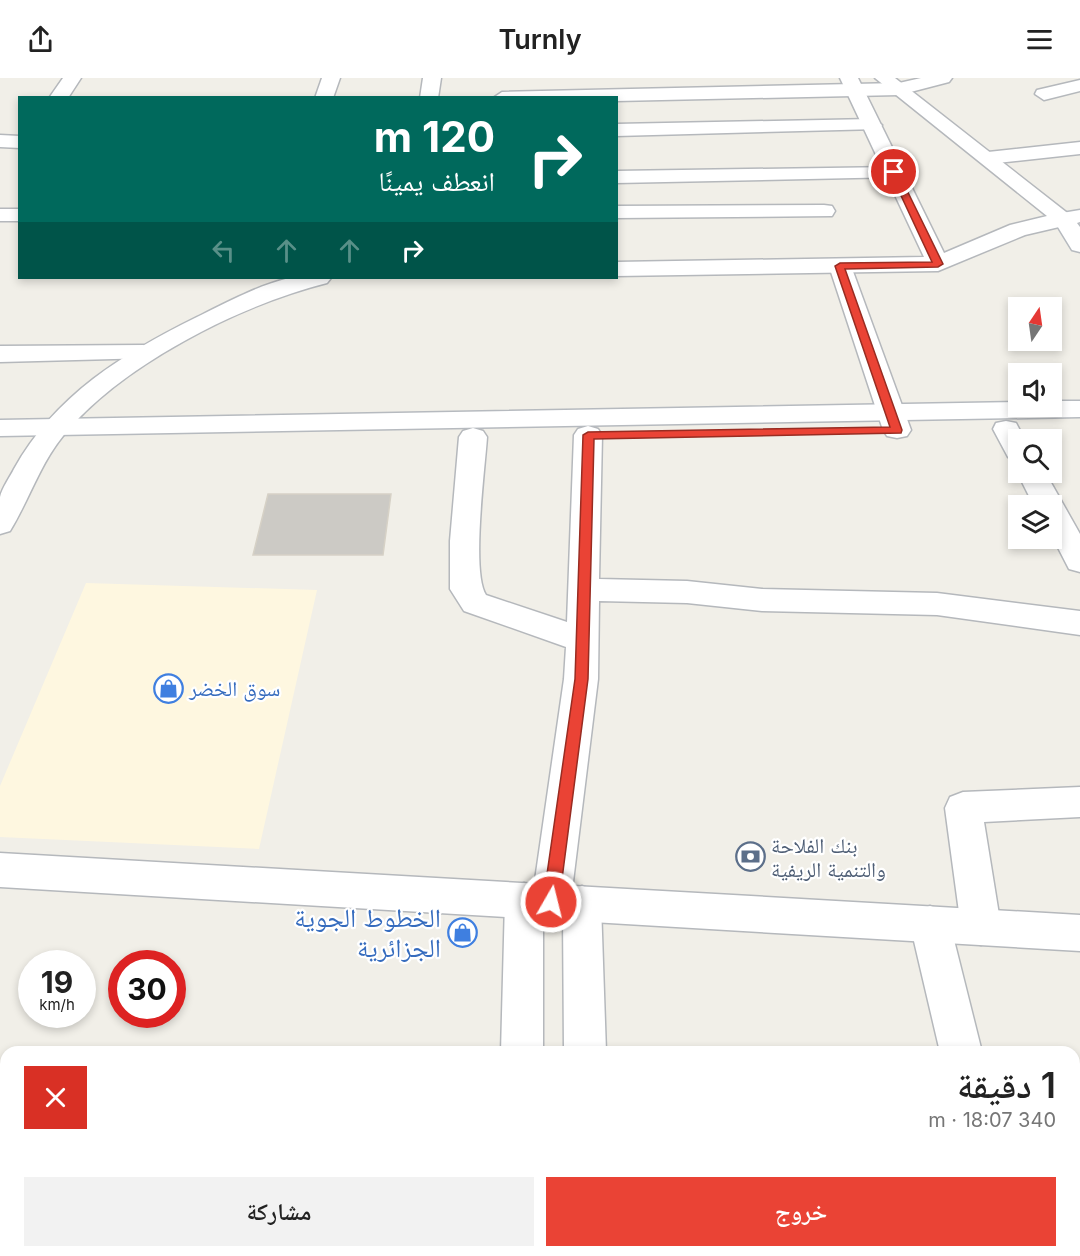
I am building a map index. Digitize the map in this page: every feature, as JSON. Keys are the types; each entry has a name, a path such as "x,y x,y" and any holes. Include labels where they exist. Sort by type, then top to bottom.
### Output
{"street":[{"path":"59,96 72,78"},
{"path":"325,96 331,78"},
{"path":"429,96 432,78"},
{"path":"552,96 892,83 943,78"},
{"path":"892,83 988,158 1072,217 1080,245"},
{"path":"852,84 938,264"},
{"path":"1044,94 1080,86"},
{"path":"618,130 872,125"},
{"path":"0,141 18,142"},
{"path":"988,158 1080,148"},
{"path":"618,177 894,172"},
{"path":"618,212 824,212"},
{"path":"0,215 18,215"},
{"path":"618,269 938,264 1018,230 1072,217"},
{"path":"840,266 893,421"},
{"path":"0,524 50,435 103,384 143,353 256,296 297,281 312,279"},
{"path":"0,354 143,353"},
{"path":"0,428 50,435 588,435 893,421 1080,409"},
{"path":"0,443 50,435 893,421 1008,439"},
{"path":"1062,431 1080,428"},
{"path":"523,1046 552,902 581,679 588,435"},
{"path":"473,436 465,541 466,589 475,603 583,640"},
{"path":"1062,528 1080,561"},
{"path":"584,591 687,592 762,600 937,604 1080,623"},
{"path":"981,927 963,808 1080,802"},
{"path":"0,870 1080,933"},
{"path":"552,902 584,1046"},
{"path":"930,924 960,1046"}],"shaded area":[{"name":"سوق الخضر","path":"86,583 317,590 259,849 0,837 0,786"}],"building":[{"path":"268,494 391,494 383,555 253,555"}],"place":[{"name":"سوق الخضر","path":"168,688"},
{"name":"بنك الفلاحة والتنمية الريفية","path":"750,857"},
{"name":"الخطوط الجوية الجزائرية","path":"462,932"}],"route":[{"path":"551,902 581,679 588,435 897,430 840,266 938,264 894,172"}]}
